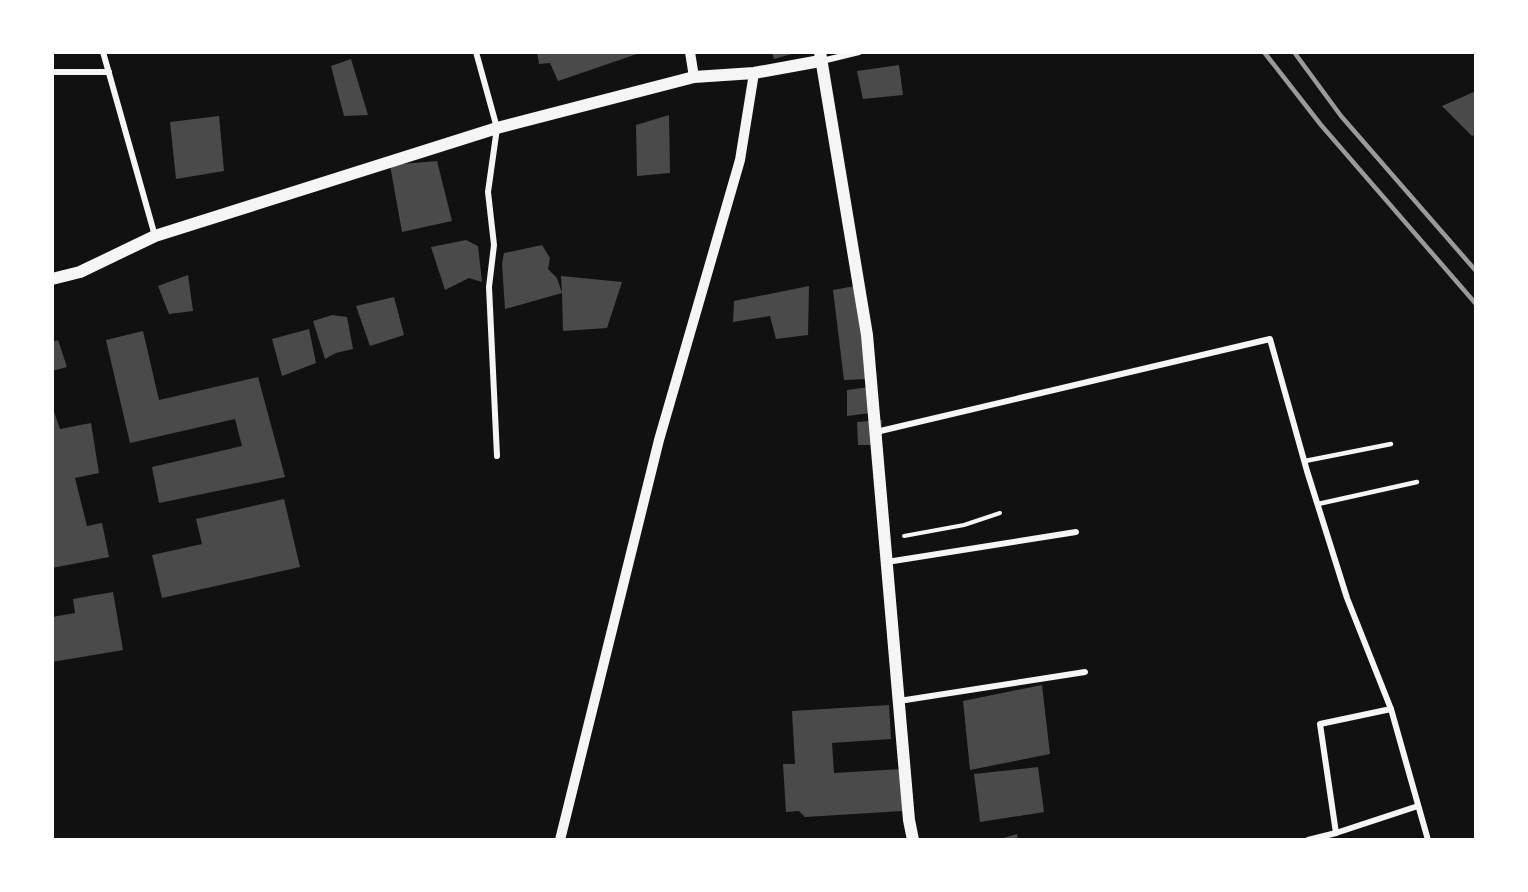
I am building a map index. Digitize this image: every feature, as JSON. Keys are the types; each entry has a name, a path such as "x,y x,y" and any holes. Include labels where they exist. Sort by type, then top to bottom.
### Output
{"main road":[{"path":"52,279 80,272 155,236 498,128 694,77 754,73 820,57 866,325 909,820 913,840"}],"street":[{"path":"103,52 155,236"},
{"path":"476,52 498,128 488,192 494,245 489,287 497,456"},
{"path":"690,52 694,77"},
{"path":"820,57 859,52"},
{"path":"52,72 109,72"},
{"path":"560,840 659,440 740,160 754,73"},
{"path":"876,432 1270,339 1347,598 1391,709 1428,840"},
{"path":"887,562 1076,532"},
{"path":"899,701 1085,672"},
{"path":"1336,833 1320,724 1391,709"},
{"path":"1308,840 1418,806"}],"lane":[{"path":"1305,461 1391,444"},
{"path":"1318,504 1417,482"}],"path":[{"path":"885,538 964,525 1000,513"}],"building":[{"path":"537,52 640,53 558,81 550,63 539,64"},
{"path":"772,52 795,52 795,53 774,59"},
{"path":"351,59 368,115 344,116 331,66"},
{"path":"899,65 903,95 863,99 857,71"},
{"path":"1476,91 1476,134 1472,136 1442,106"},
{"path":"669,115 670,173 637,176 636,125"},
{"path":"219,116 224,171 176,179 170,122"},
{"path":"437,161 452,221 402,232 390,165"},
{"path":"466,240 478,246 482,282 469,278 445,290 431,247"},
{"path":"542,245 550,258 548,269 557,278 562,293 505,309 502,264 504,253"},
{"path":"188,275 193,311 169,314 158,286"},
{"path":"561,276 622,282 607,328 563,331"},
{"path":"809,286 808,335 776,339 770,316 733,322 734,301"},
{"path":"855,286 867,379 844,380 833,290"},
{"path":"394,297 404,335 370,346 356,306"},
{"path":"332,315 347,317 353,349 336,353 325,359 313,321"},
{"path":"309,329 316,363 282,376 272,339"},
{"path":"143,331 159,400 258,377 285,477 159,503 152,467 242,446 235,419 130,443 106,340"},
{"path":"58,340 67,367 52,371 52,342"},
{"path":"876,386 878,412 847,416 847,390"},
{"path":"52,406 60,429 91,423 99,473 75,478 87,526 102,523 109,557 52,568"},
{"path":"882,420 881,445 858,445 857,422"},
{"path":"284,499 300,567 162,598 152,555 202,544 196,519"},
{"path":"113,592 123,650 52,662 52,617 75,613 73,599"},
{"path":"1042,685 1050,754 970,770 963,701"},
{"path":"889,705 891,739 832,743 834,773 901,769 903,811 805,817 799,811 786,812 783,764 795,764 792,711"},
{"path":"1038,767 1044,812 980,822 974,774"},
{"path":"1017,834 1018,840 1000,840 1000,839"}],"railway":[{"path":"1264,52 1321,125 1476,304"},
{"path":"1294,52 1341,116 1476,271"}]}
